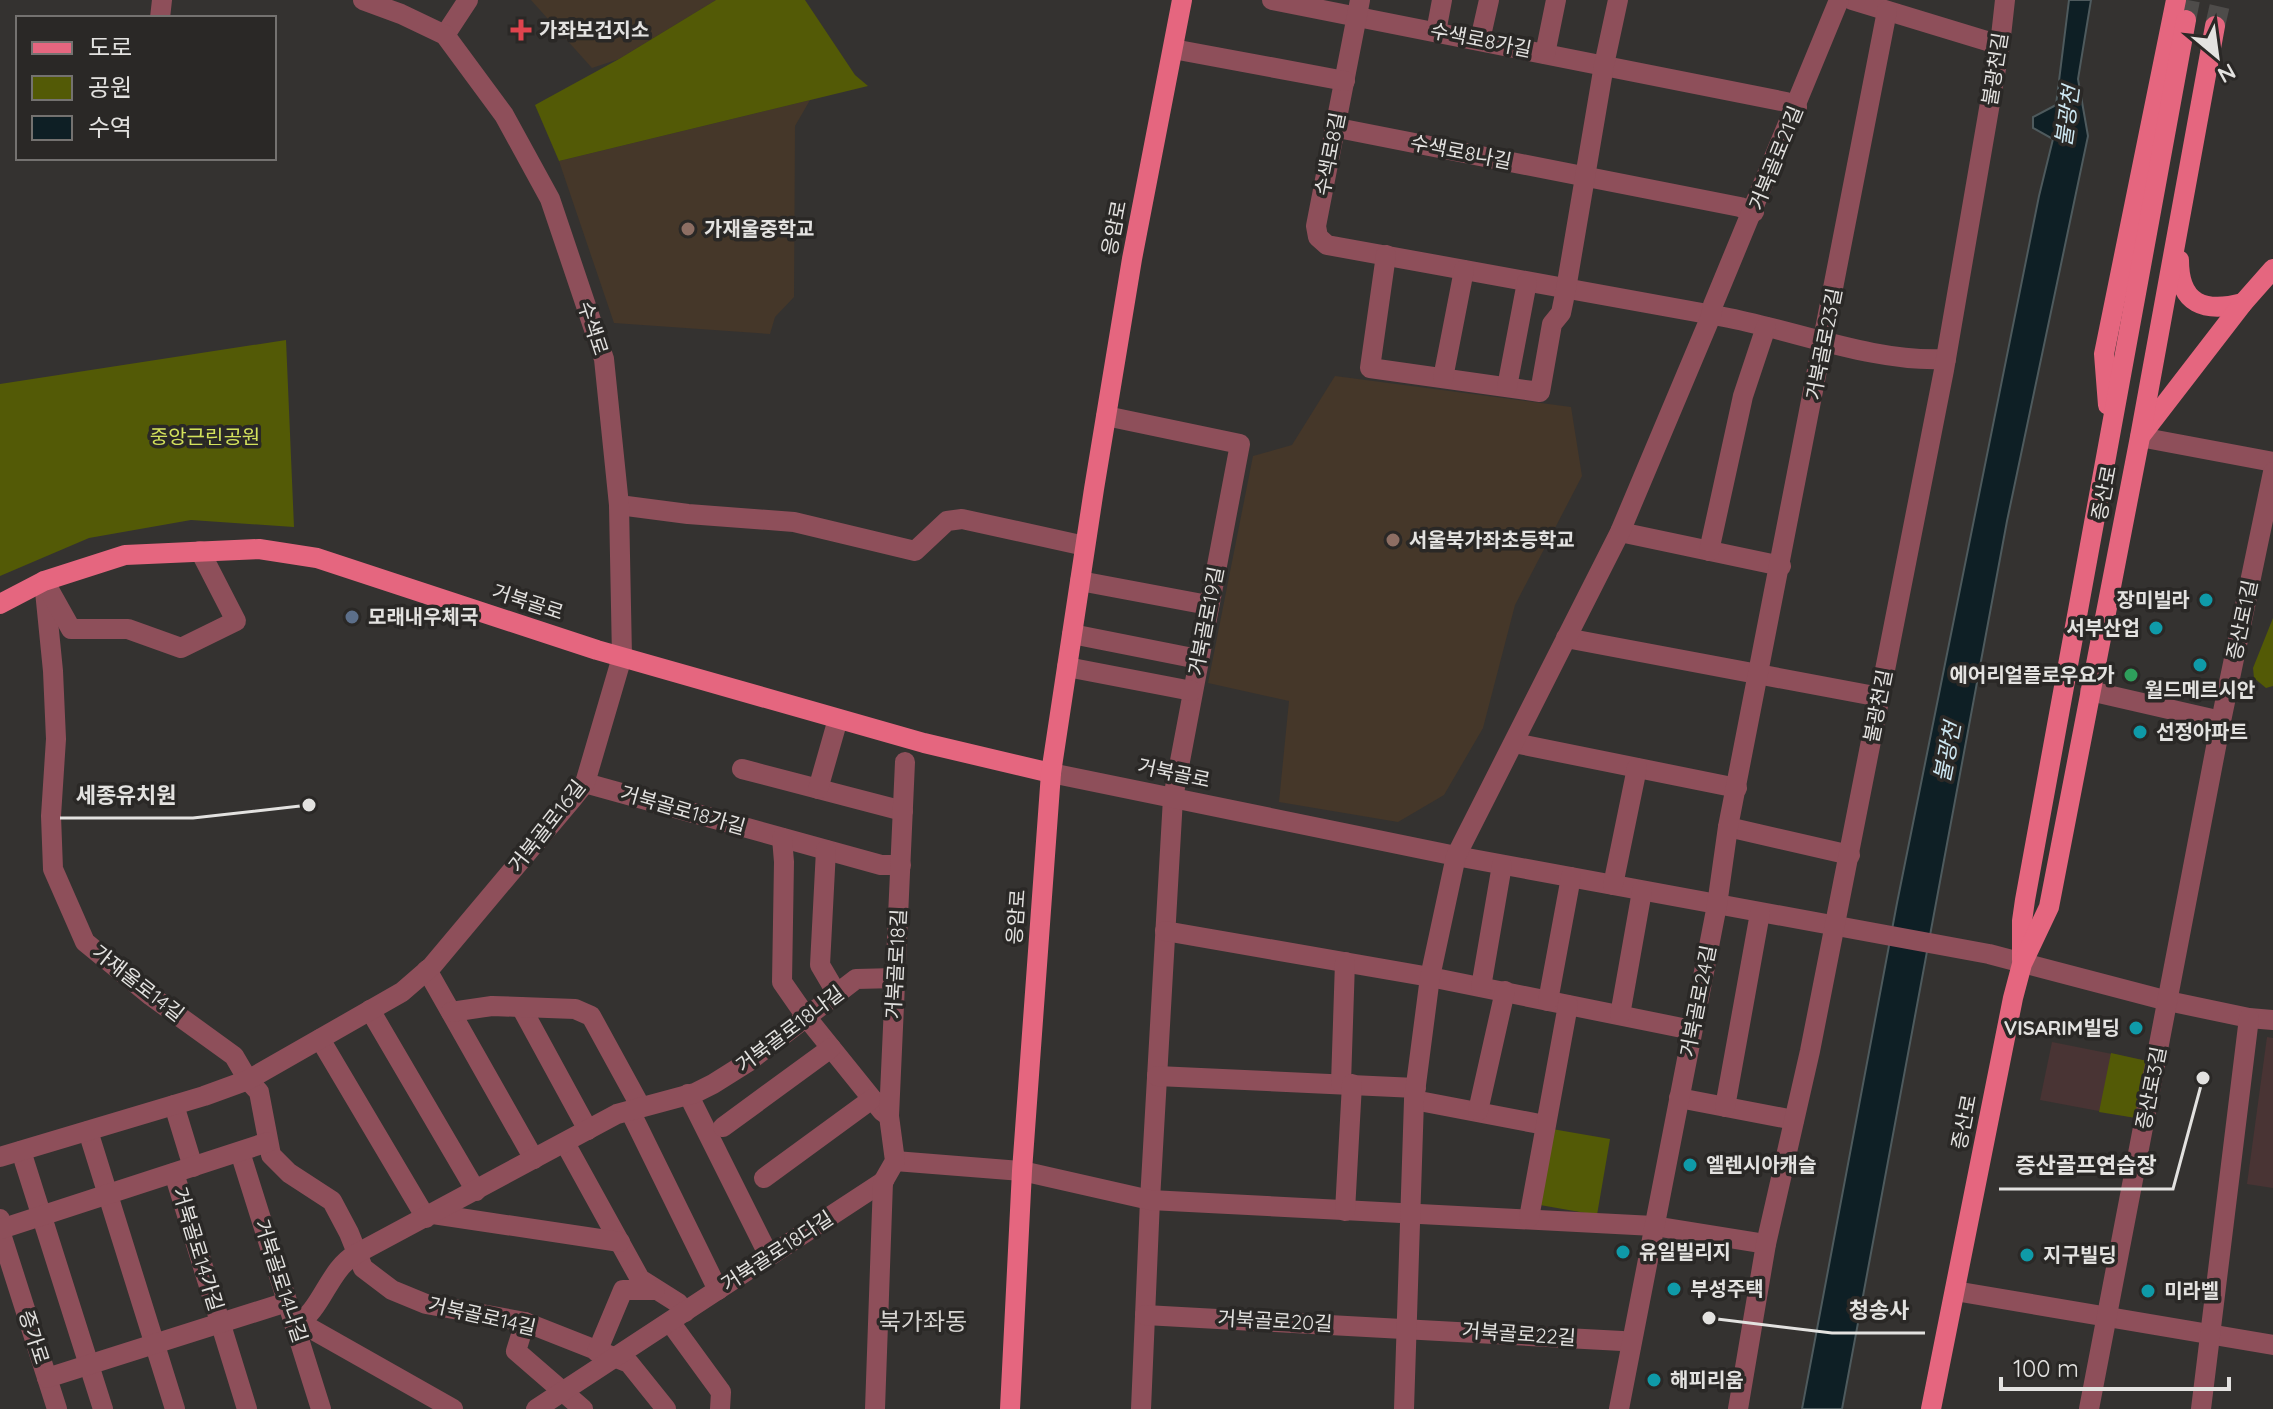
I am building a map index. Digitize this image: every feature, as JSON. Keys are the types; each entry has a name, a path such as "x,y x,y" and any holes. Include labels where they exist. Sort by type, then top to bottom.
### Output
{"main road":[{"name":"응암로","path":"1010,1409 1022,1171 1051,773 1132,259 1182,0"},
{"path":"2110,432 2104,354 2176,0"},
{"name":"증산로","path":"2022,964 2025,900 2186,20"},
{"name":"증산로","path":"1931,1409 2013,998 2022,964 2049,907 2215,26"},
{"path":"2183,196 2179,265 2181,283 2197,303 2208,307 2221,309 2243,303"},
{"path":"2140,437 2243,303 2273,269"},
{"name":"거북골로","path":"0,604 44,581 125,555 259,549 317,558 622,657 924,743 1051,773"}],"street":[{"name":"수색로","path":"363,0 445,35 504,115 550,199 604,359 619,505 622,657"},
{"path":"445,35 468,0"},
{"path":"1272,0 1358,8"},
{"path":"1436,32 1442,0"},
{"path":"1480,40 1489,0"},
{"path":"1545,54 1556,0"},
{"path":"1386,255 1370,368 1540,392 1552,324 1561,313 1566,289 1618,0"},
{"name":"거북골로21길","path":"1456,856 1620,532 1839,0"},
{"path":"1852,0 2000,45"},
{"name":"불광천길","path":"1738,1409 1766,1244 1850,855 1946,359 2005,0"},
{"name":"수색로8가길","path":"1358,8 1436,32 1786,102 1797,107"},
{"name":"수색로8길","path":"1358,8 1316,226 1318,237 1327,245 1711,316"},
{"name":"거북골로23길","path":"1717,905 1728,827 1760,676 1887,11"},
{"path":"1173,49 1345,81"},
{"name":"수색로8나길","path":"1337,124 1343,129 1754,212"},
{"path":"1443,378 1464,270"},
{"path":"1507,387 1527,282"},
{"path":"1711,316 1824,342 1925,360 1946,359"},
{"path":"1709,551 1743,396 1766,327"},
{"name":"거북골로19길","path":"1106,416 1240,444 1173,798"},
{"path":"2140,437 2273,462"},
{"name":"증산로1길","path":"2221,721 2273,472"},
{"path":"619,505 794,522 915,551 947,521 962,519 1085,546"},
{"path":"1620,532 1781,566"},
{"path":"44,581 71,629 128,629 181,648 236,621 200,551"},
{"name":"가재울로14길","path":"44,581 56,739 51,816 53,869 85,942 151,996 234,1056 248,1080"},
{"path":"1080,581 1208,605"},
{"path":"1072,634 1198,659"},
{"path":"1566,638 1880,697"},
{"name":"거북골로16길","path":"248,1080 402,992 427,970 585,783 622,657"},
{"path":"1067,667 1192,691"},
{"path":"2090,691 2221,721"},
{"path":"818,789 838,719"},
{"name":"증산로3길","path":"2089,1409 2221,721"},
{"path":"1514,743 1737,788"},
{"name":"거북골로18길","path":"895,1161 889,1116 905,762"},
{"path":"1613,885 1637,768"},
{"path":"742,769 903,811"},
{"name":"거북골로","path":"1051,773 1502,865 1989,954 2022,964"},
{"name":"거북골로18가길","path":"585,783 881,865 901,865"},
{"path":"1141,1409 1173,798"},
{"path":"1728,827 1850,855"},
{"path":"782,838 782,982 807,1018 889,1116"},
{"path":"826,850 820,965 837,994"},
{"path":"1404,1409 1415,1094 1430,977 1456,856"},
{"path":"1481,987 1502,865"},
{"path":"1529,1218 1545,1125 1571,877"},
{"path":"1620,1015 1642,891"},
{"name":"거북골로24길","path":"1619,1409 1717,905"},
{"path":"1725,1107 1760,913"},
{"path":"1165,931 1505,991 1692,1030"},
{"path":"1345,962 1345,1211"},
{"path":"2022,964 2168,1001 2273,1020"},
{"path":"427,970 534,1159"},
{"name":"거북골로18나길","path":"295,1326 307,1319 344,1260 617,1114 713,1084 741,1067 856,979 896,978"},
{"path":"1478,1111 1505,991"},
{"path":"451,1012 492,1006 575,1009 591,1016 637,1100 632,1115 718,1290"},
{"path":"521,1007 588,1130"},
{"path":"370,1010 476,1191"},
{"path":"2201,1409 2249,1018"},
{"path":"320,1039 429,1216 620,1242"},
{"path":"723,1127 831,1048"},
{"path":"1157,1076 1346,1083 1415,1094 1545,1125"},
{"path":"0,1157 248,1080"},
{"name":"거북골로14길","path":"248,1080 259,1092 271,1155 289,1173 332,1201 363,1268 392,1290 426,1304 525,1322 629,1363 666,1409"},
{"path":"688,1094 769,1256"},
{"path":"1679,1098 1794,1120"},
{"path":"764,1178 872,1099"},
{"name":"거북골로14가길","path":"174,1105 184,1170 221,1324 247,1409"},
{"path":"88,1131 175,1409"},
{"name":"거북골로14가길","path":"1,1224 41,1216 268,1142"},
{"path":"565,1143 640,1279 678,1303 678,1317 721,1392 720,1409"},
{"path":"21,1151 103,1409"},
{"name":"거북골로14나길","path":"240,1152 321,1409"},
{"path":"875,1409 884,1181 895,1161 1022,1171 1150,1200 1654,1226 1766,1244"},
{"name":"거북골로18다길","path":"536,1409 565,1391 606,1356 678,1317 884,1181"},
{"name":"증가로","path":"1,1224 57,1409"},
{"path":"606,1356 623,1290 659,1291"},
{"path":"1955,1291 2273,1345"},
{"path":"47,1378 287,1302"},
{"name":"거북골로20길","path":"1145,1315 1406,1327"},
{"path":"525,1322 516,1351 583,1409"},
{"path":"295,1326 308,1327 453,1409"},
{"name":"거북골로22길","path":"1406,1327 1622,1341 1631,1346"}],"shaded area":[{"path":"531,0 716,0 619,59 592,68"},
{"name":"가재울중학교","path":"810,100 795,126 794,297 775,317 770,334 614,323 559,161"},
{"name":"서울북가좌초등학교","path":"1335,376 1571,407 1582,476 1515,605 1483,728 1444,795 1398,822 1279,802 1289,701 1208,683 1253,456 1292,445"},
{"path":"2267,1037 2273,1038 2273,1188 2247,1184"},
{"path":"2052,1042 2147,1061 2136,1118 2040,1100"}],"green space":[{"path":"716,0 805,0 855,75 868,86 559,161 535,105"},
{"name":"중앙근린공원","path":"286,340 294,527 191,520 89,538 0,576 0,384"},
{"path":"2273,618 2273,686 2266,688 2254,678 2253,668"},
{"path":"2111,1053 2147,1061 2136,1118 2099,1112"},
{"path":"1552,1129 1610,1139 1597,1215 1540,1205"}],"water":[{"name":"불광천","path":"2069,0 2091,0 2078,79 2088,136 2007,521 1842,1409 1802,1409 1897,903 2053,139 2033,128 2033,117 2056,105"}],"tunnel":[{"path":"2186,20 2190,0"},
{"path":"2215,26 2221,0"}],"place":[{"name":"가좌보건지소","path":"521,30"},
{"name":"가재울중학교","path":"688,229"},
{"name":"서울북가좌초등학교","path":"1393,540"},
{"name":"장미빌라","path":"2206,600"},
{"name":"모래내우체국","path":"352,617"},
{"name":"서부산업","path":"2156,628"},
{"name":"월드메르시안","path":"2200,665"},
{"name":"에어리얼플로우요가","path":"2131,675"},
{"name":"선정아파트","path":"2140,732"},
{"name":"세종유치원","path":"309,805"},
{"name":"VISARIM빌딩","path":"2136,1028"},
{"name":"증산골프연습장","path":"2203,1078"},
{"name":"엘렌시아캐슬","path":"1690,1165"},
{"name":"유일빌리지","path":"1623,1252"},
{"name":"지구빌딩","path":"2027,1255"},
{"name":"부성주택","path":"1674,1289"},
{"name":"미라벨","path":"2148,1291"},
{"name":"청송사","path":"1709,1318"},
{"name":"해피리움","path":"1654,1380"}],"district":[{"name":"북가좌동","path":"923,1322"}]}
